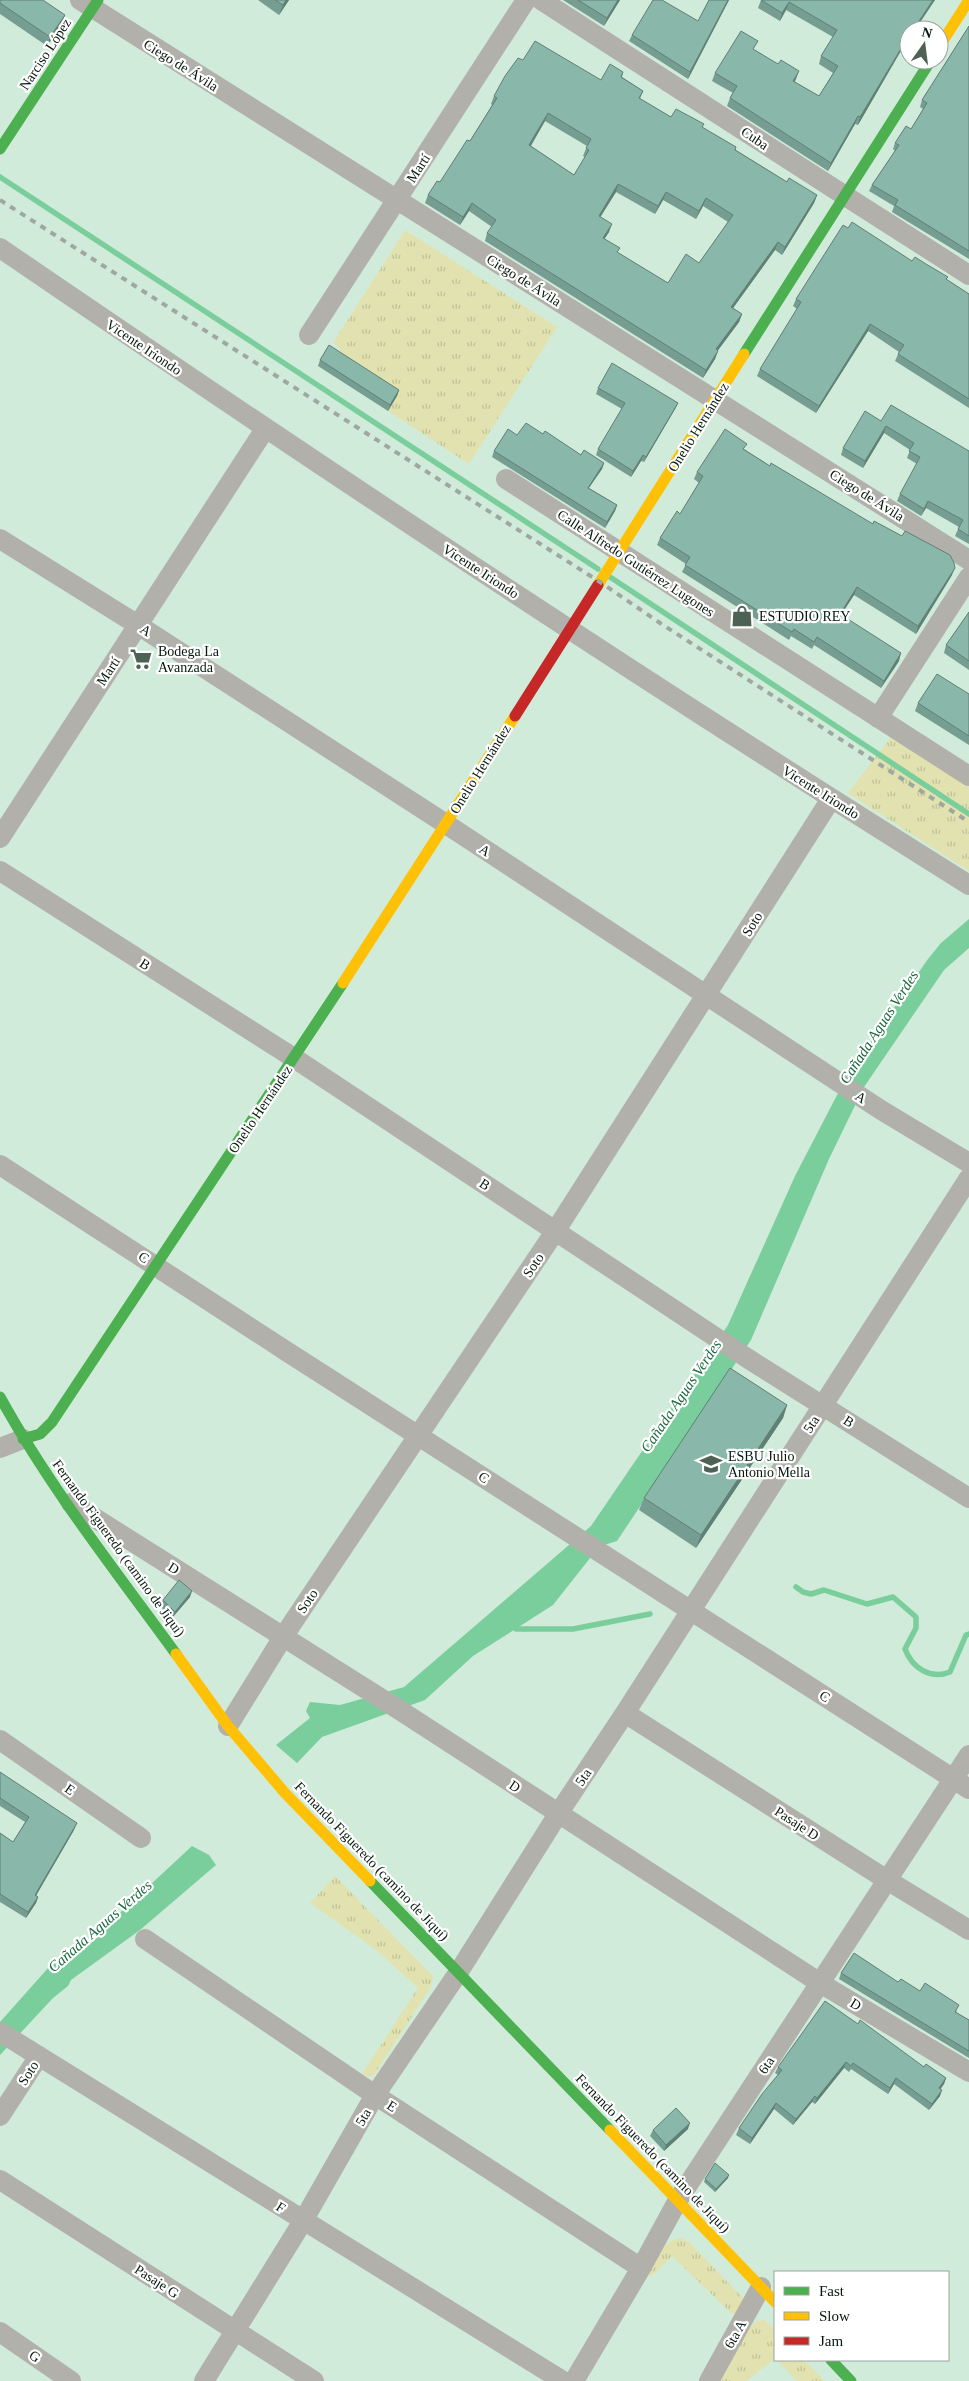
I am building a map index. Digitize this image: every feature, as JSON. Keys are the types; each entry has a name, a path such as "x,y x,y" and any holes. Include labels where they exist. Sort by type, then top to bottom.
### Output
{"street":[{"name":"Martí","path":"309,335 526,0"},
{"name":"Cuba","path":"541,0 791,162 846,194 969,275"},
{"path":"949,31 969,0"},
{"name":"Ciego de Ávila","path":"90,3 397,200 969,560"},
{"name":"Narciso López","path":"0,149 90,3"},
{"name":"Onelio Hernández","path":"10,1440 40,1434 52,1422 294,1058 446,824 925,70"},
{"name":"Vicente Iriondo","path":"0,248 265,429 831,799 969,885"},
{"name":"Martí","path":"0,838 265,429"},
{"name":"Calle Alfredo Gutiérrez Lugones","path":"506,479 616,556 969,776"},
{"name":"A","path":"0,539 138,625 446,824 881,1110 969,1163"},
{"path":"878,718 969,576"},
{"name":"Soto","path":"228,1726 283,1637 556,1230 708,995 831,799"},
{"name":"B","path":"0,871 294,1058 747,1358 823,1404 969,1498"},
{"name":"C","path":"0,1165 961,1784"},
{"name":"5ta","path":"204,2381 303,2221 375,2095 458,1973 558,1814 692,1610 969,1178"},
{"name":"Fernando Figueredo (camino de Jiquí)","path":"0,1396 10,1440 63,1498 228,1726 257,1762 774,2301"},
{"path":"0,1415 10,1440"},
{"name":"D","path":"63,1498 401,1711 820,1982 969,2072"},
{"name":"Pasaje D","path":"625,1713 969,1930"},
{"name":"E","path":"0,1740 141,1838"},
{"name":"6ta","path":"574,2381 641,2268 678,2200 887,1880 961,1784 969,1755"},
{"name":"E","path":"146,1939 375,2095 641,2268"},
{"name":"F","path":"0,2032 563,2381"},
{"name":"Soto","path":"0,2116 39,2056"},
{"name":"Pasaje G","path":"0,2180 314,2381"},
{"name":"6ta A","path":"709,2381 761,2287"},
{"name":"G","path":"0,2332 70,2381"},
{"path":"832,2361 851,2381"}],"green space":[{"path":"405,230 557,327 469,464 388,411 336,357 341,349 333,343"},
{"path":"892,736 969,786 969,871 848,793"},
{"path":"335,1876 433,1976 431,1987 374,2075 369,2077 362,2074 418,1988 375,1949 310,1903"},
{"path":"680,2238 689,2242 745,2300 740,2311 732,2314 672,2256 651,2277 645,2270 664,2246"},
{"path":"765,2320 774,2329 774,2359 747,2381 719,2381 749,2327 757,2321"},
{"path":"778,2361 805,2361 825,2381 797,2381"}],"water":[{"name":"Cañada Aguas Verdes","path":"969,919 969,948 944,970 864,1087 829,1159 751,1340 617,1541 604,1545 594,1553 553,1605 473,1656 425,1700 322,1737 297,1763 276,1745 310,1718 306,1711 310,1702 340,1705 404,1687 591,1526 728,1325 795,1176 848,1074 928,959 941,943"},
{"path":"192,1846 209,1855 216,1865 140,1930 71,1980 68,1986 53,1998 0,2055 0,2022 49,1967 94,1937"}],"building":[{"path":"0,0 43,0 65,15 50,37 0,3"},
{"path":"275,0 286,0 283,5"},
{"path":"578,0 618,0 607,18"},
{"path":"653,0 662,0 698,21 709,0 728,0 690,72 632,35"},
{"path":"761,0 933,0 920,20 899,20 899,53 860,117 858,116 831,163 730,98 737,86 715,73 741,31 758,41 753,49 778,64 781,60 799,71 793,81 819,96 838,66 821,56 837,30 789,2 782,13"},
{"path":"969,26 969,251 895,205 898,200 872,185 899,145 895,143 906,126 911,129 927,103 922,100 941,70 949,70 949,57"},
{"path":"535,41 601,80 610,64 623,72 621,77 643,91 639,98 671,117 676,109 704,124 702,127 736,147 735,150 787,182 789,178 817,195 785,247 778,242 731,307 742,314 716,349 718,351 706,370 487,233 496,220 472,203 463,217 428,195 437,181 440,182 467,140 470,141 497,98 494,96 505,76 518,58 523,60","holes":["548,113 591,139 586,148 589,150 574,175 529,145","618,184 658,206 666,192 699,211 706,198 733,215 699,263 686,254 668,283 617,252 620,248 603,238 612,224 599,216"]},
{"path":"852,222 912,261 915,257 948,277 946,279 969,294 969,399 898,354 904,345 870,324 819,406 760,369 801,302 796,299 843,225 848,228"},
{"path":"329,345 399,390 390,405 320,360"},
{"path":"612,363 678,403 646,457 643,455 633,471 598,449 625,403 598,388"},
{"path":"891,405 969,451 969,536 958,529 963,520 928,501 924,509 900,494 920,457 909,451 914,443 886,426 865,461 843,448 865,411 881,421"},
{"path":"526,423 543,434 545,431 581,455 584,450 604,463 588,488 617,505 607,522 494,451 508,429 517,435"},
{"path":"725,429 747,444 743,449 770,466 771,463 873,524 874,521 902,536 905,531 950,555 955,568 918,626 857,587 840,614 901,653 884,681 817,637 814,642 794,629 792,632 685,565 690,557 660,538 677,511 680,514 703,476 697,472"},
{"path":"969,612 969,661 946,645"},
{"path":"937,674 969,694 969,736 918,703"},
{"name":"ESBU Julio Antonio Mella","path":"730,1368 787,1405 701,1535 644,1498"},
{"path":"179,1580 192,1591 175,1612 163,1600"},
{"path":"0,1772 77,1823 35,1895 38,1897 28,1912 0,1894 0,1833 13,1842 29,1817 0,1798"},
{"path":"854,1953 898,1982 901,1979 920,1991 925,1983 959,2005 955,2012 969,2020 969,2051 841,1973"},
{"path":"825,2001 858,2024 860,2020 924,2067 926,2064 946,2078 939,2088 942,2090 932,2104 896,2078 890,2088 853,2063 851,2066 846,2062 817,2098 815,2096 796,2119 776,2103 752,2138 739,2128 762,2094 782,2070 778,2067"},
{"path":"676,2108 690,2123 666,2145 653,2130"},
{"path":"715,2163 729,2175 716,2189 705,2179"}],"waterway":[{"path":"0,177 598,569"},
{"path":"610,577 969,814"},
{"path":"796,1587 803,1592 811,1594 824,1590 867,1604 893,1597 916,1617 916,1628 905,1649 912,1662 923,1671 929,1673 943,1674 950,1672 966,1635 969,1634"},
{"path":"516,1629 573,1629 650,1614"}],"railway":[{"path":"0,200 600,582 660,623 969,822"}],"traffic: fast":[{"path":"0,149 98,0"},
{"path":"744,354 925,70"},
{"path":"23,1439 40,1434 52,1422 343,983"},
{"path":"0,1397 40,1464 176,1654"},
{"path":"370,1881 610,2130"},
{"path":"832,2361 851,2381"}],"traffic: slow":[{"path":"949,31 969,0"},
{"path":"598,585 744,354"},
{"path":"343,983 515,716"},
{"path":"176,1654 228,1726 285,1793 370,1881"},
{"path":"610,2130 774,2301"}],"traffic: jam":[{"path":"515,716 598,585"}],"place":[{"name":"ESTUDIO REY","path":"742,616"},
{"name":"Bodega La Avanzada","path":"141,659"},
{"name":"ESBU Julio Antonio Mella","path":"711,1464"}]}
